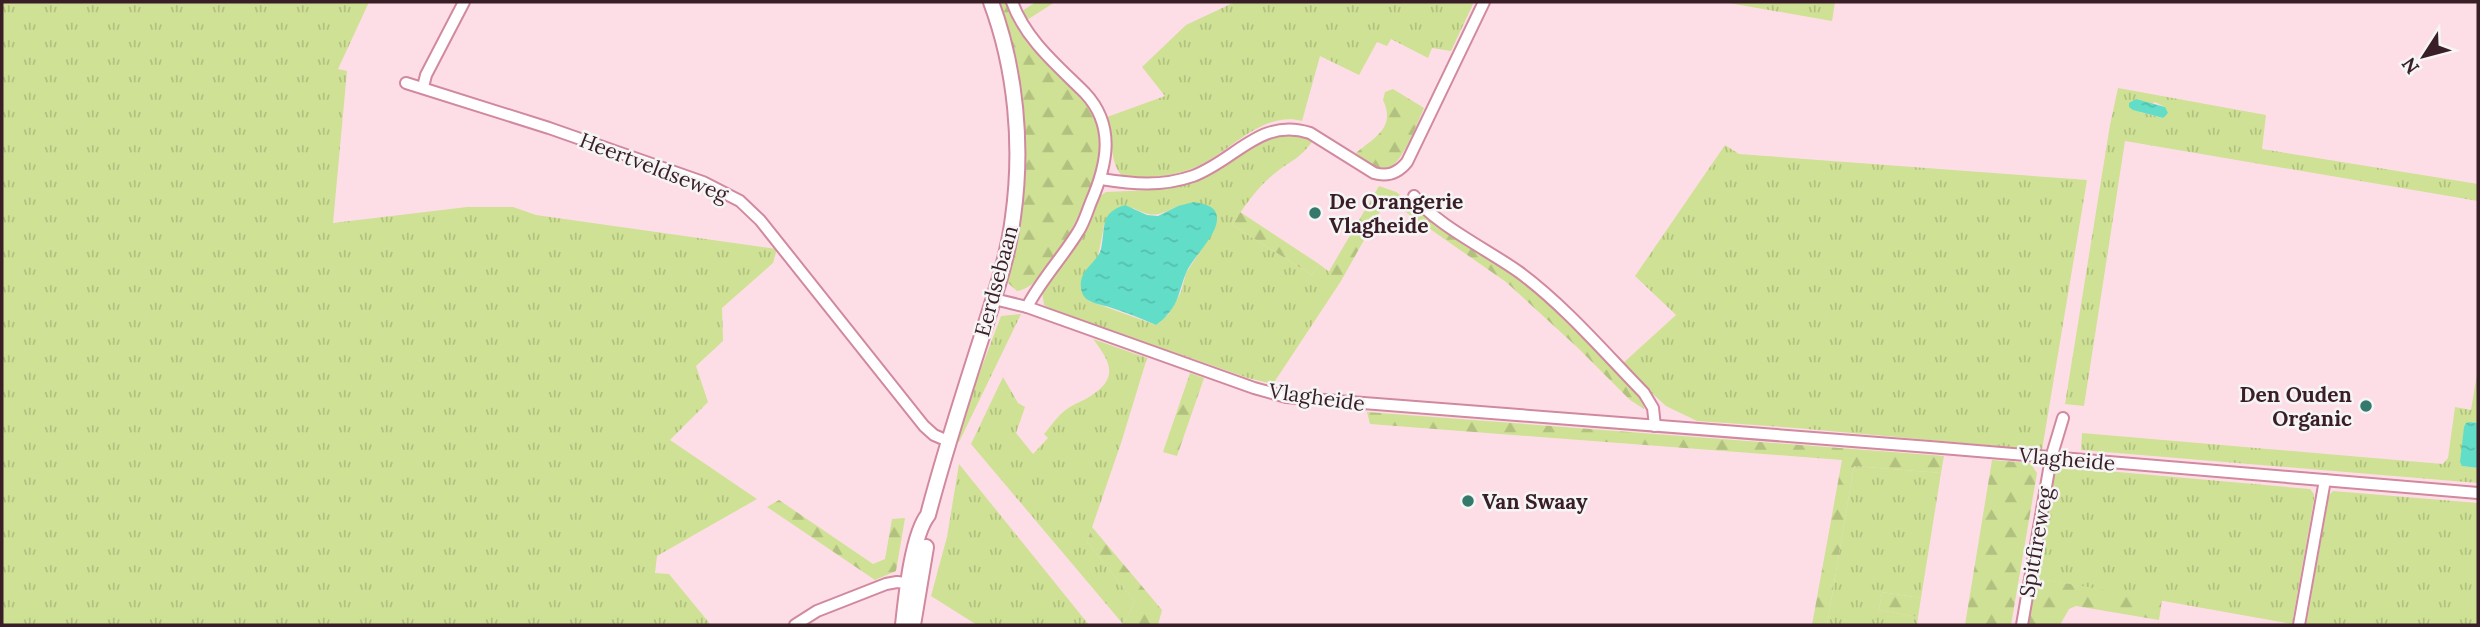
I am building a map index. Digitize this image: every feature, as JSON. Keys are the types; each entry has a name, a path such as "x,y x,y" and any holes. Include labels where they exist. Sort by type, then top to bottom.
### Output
{"main road":[{"name":"Eerdsebaan","path":"904,625 929,524 928,514 948,441 1004,267 1011,231 1018,171 1016,120 1002,37 991,2"},
{"name":"Eerdsebaan","path":"913,625 914,584"}],"street":[{"path":"423,87 426,75 464,2"},
{"path":"1012,2 1025,30 1037,45 1092,101 1099,111 1107,137 1101,179 1079,231 1038,286 1027,307"},
{"path":"1101,179 1152,185 1191,177 1219,163 1263,133 1280,128 1299,129 1310,133 1374,173 1394,173 1407,162 1484,2"},
{"name":"Heertveldseweg","path":"406,83 703,182 740,201 760,220 924,426 934,435 948,441"},
{"path":"1413,196 1427,211 1519,272 1559,305 1644,393 1653,408 1655,426"},
{"name":"Vlagheide","path":"993,299 1027,307 1286,397 2478,493"},
{"name":"Spitfireweg","path":"2022,625 2050,458 2063,418"},
{"path":"2300,625 2325,480"},
{"path":"795,625 817,611 886,584 914,584"}],"green space":[{"path":"2,2 369,2 338,69 347,71 333,223 467,207 513,207 536,215 777,249 773,263 722,308 723,341 696,366 708,402 670,440 757,499 657,556 655,573 669,574 711,625 2,625"},
{"path":"998,2 1005,2 1028,44 1083,100 1096,120 1101,138 1096,175 1072,229 1038,279 1017,291 1008,283 1007,277 1022,185 1024,136 1016,78"},
{"path":"1036,2 1055,2 1027,20 1022,11"},
{"path":"1235,2 1474,2 1451,51 1432,48 1428,58 1391,39 1387,46 1377,42 1359,75 1320,56 1302,121 1288,119 1263,126 1204,163 1185,171 1154,177 1124,177 1116,166 1107,117 1165,96 1142,67 1186,25"},
{"path":"1723,2 1835,2 1832,21"},
{"path":"2118,88 2266,115 2262,149 2478,184 2478,201 2125,141 2084,406 2065,404","holes":["2155,102 2165,107 2163,118 2140,112"]},
{"path":"1393,89 1424,108 1400,157 1394,165 1380,169 1356,153 1382,131 1387,118 1383,100 1385,92"},
{"path":"1287,133 1305,137 1312,142 1300,155 1265,182 1232,225 1312,275 1319,264 1341,281 1273,384 1248,378 1044,305 1042,292 1075,247 1100,196 1106,192 1152,190 1182,185 1214,172 1268,137","holes":["1178,206 1214,230 1186,273 1181,292 1168,315 1156,325 1089,301 1104,224 1133,208 1156,214"]},
{"path":"1725,145 1739,154 2087,180 2042,450 1697,421 1666,406 1621,365 1676,315 1635,276"},
{"path":"1379,186 1396,192 1519,278 1641,396 1644,409 1630,400 1506,282 1387,199 1341,281 1328,273"},
{"path":"1240,212 1319,264 1312,275 1232,225"},
{"path":"1021,314 959,442 955,438 1001,316"},
{"path":"1093,339 1147,358 1087,542 1135,602 1123,624 971,444 1003,377 1018,403 1025,407 1016,433 1033,454 1048,438 1044,434 1061,414 1092,395 1106,382 1109,375 1107,361"},
{"path":"2478,368 2478,423 2470,422 2462,466 2478,468 2478,483 2081,450 2082,433 2443,464 2448,458 2455,407 2471,410"},
{"path":"1190,373 1204,378 1177,456 1163,452"},
{"path":"1367,412 1944,456 1941,473 1854,466 1827,625 1812,625 1842,460 1370,424"},
{"path":"1992,460 2030,463 2037,473 2011,625 1965,625"},
{"path":"959,464 1089,625 977,625 931,596 947,537"},
{"path":"1854,466 1941,473 1921,598 1882,592 1879,610 1918,617 1917,625 1827,625"},
{"path":"2061,467 2310,489 2314,500 2292,624 2035,578 2053,475"},
{"path":"2333,491 2478,503 2478,625 2306,625 2329,495"},
{"path":"779,500 873,564 885,559 892,519 905,518 896,571 875,580 767,507"},
{"path":"1092,527 1162,610 1158,625 1123,624 1135,602 1087,542"},
{"path":"2035,578 2162,600 2159,620 2076,606 2069,609 2060,625 2027,625"},
{"path":"1882,592 1921,598 1918,617 1879,610"}],"water":[{"path":"2136,99 2165,107 2168,113 2163,118 2133,110 2129,103"},
{"path":"1194,202 1213,209 1217,215 1216,227 1189,267 1175,304 1162,320 1156,325 1084,297 1082,276 1101,249 1105,222 1111,212 1125,205 1147,215 1158,216"},
{"path":"2470,422 2478,423 2478,468 2462,466 2460,462 2464,427"}],"place":[{"name":"De Orangerie Vlagheide","path":"1315,213"},
{"name":"Den Ouden Organic","path":"2366,406"},
{"name":"Van Swaay","path":"1468,501"}]}
